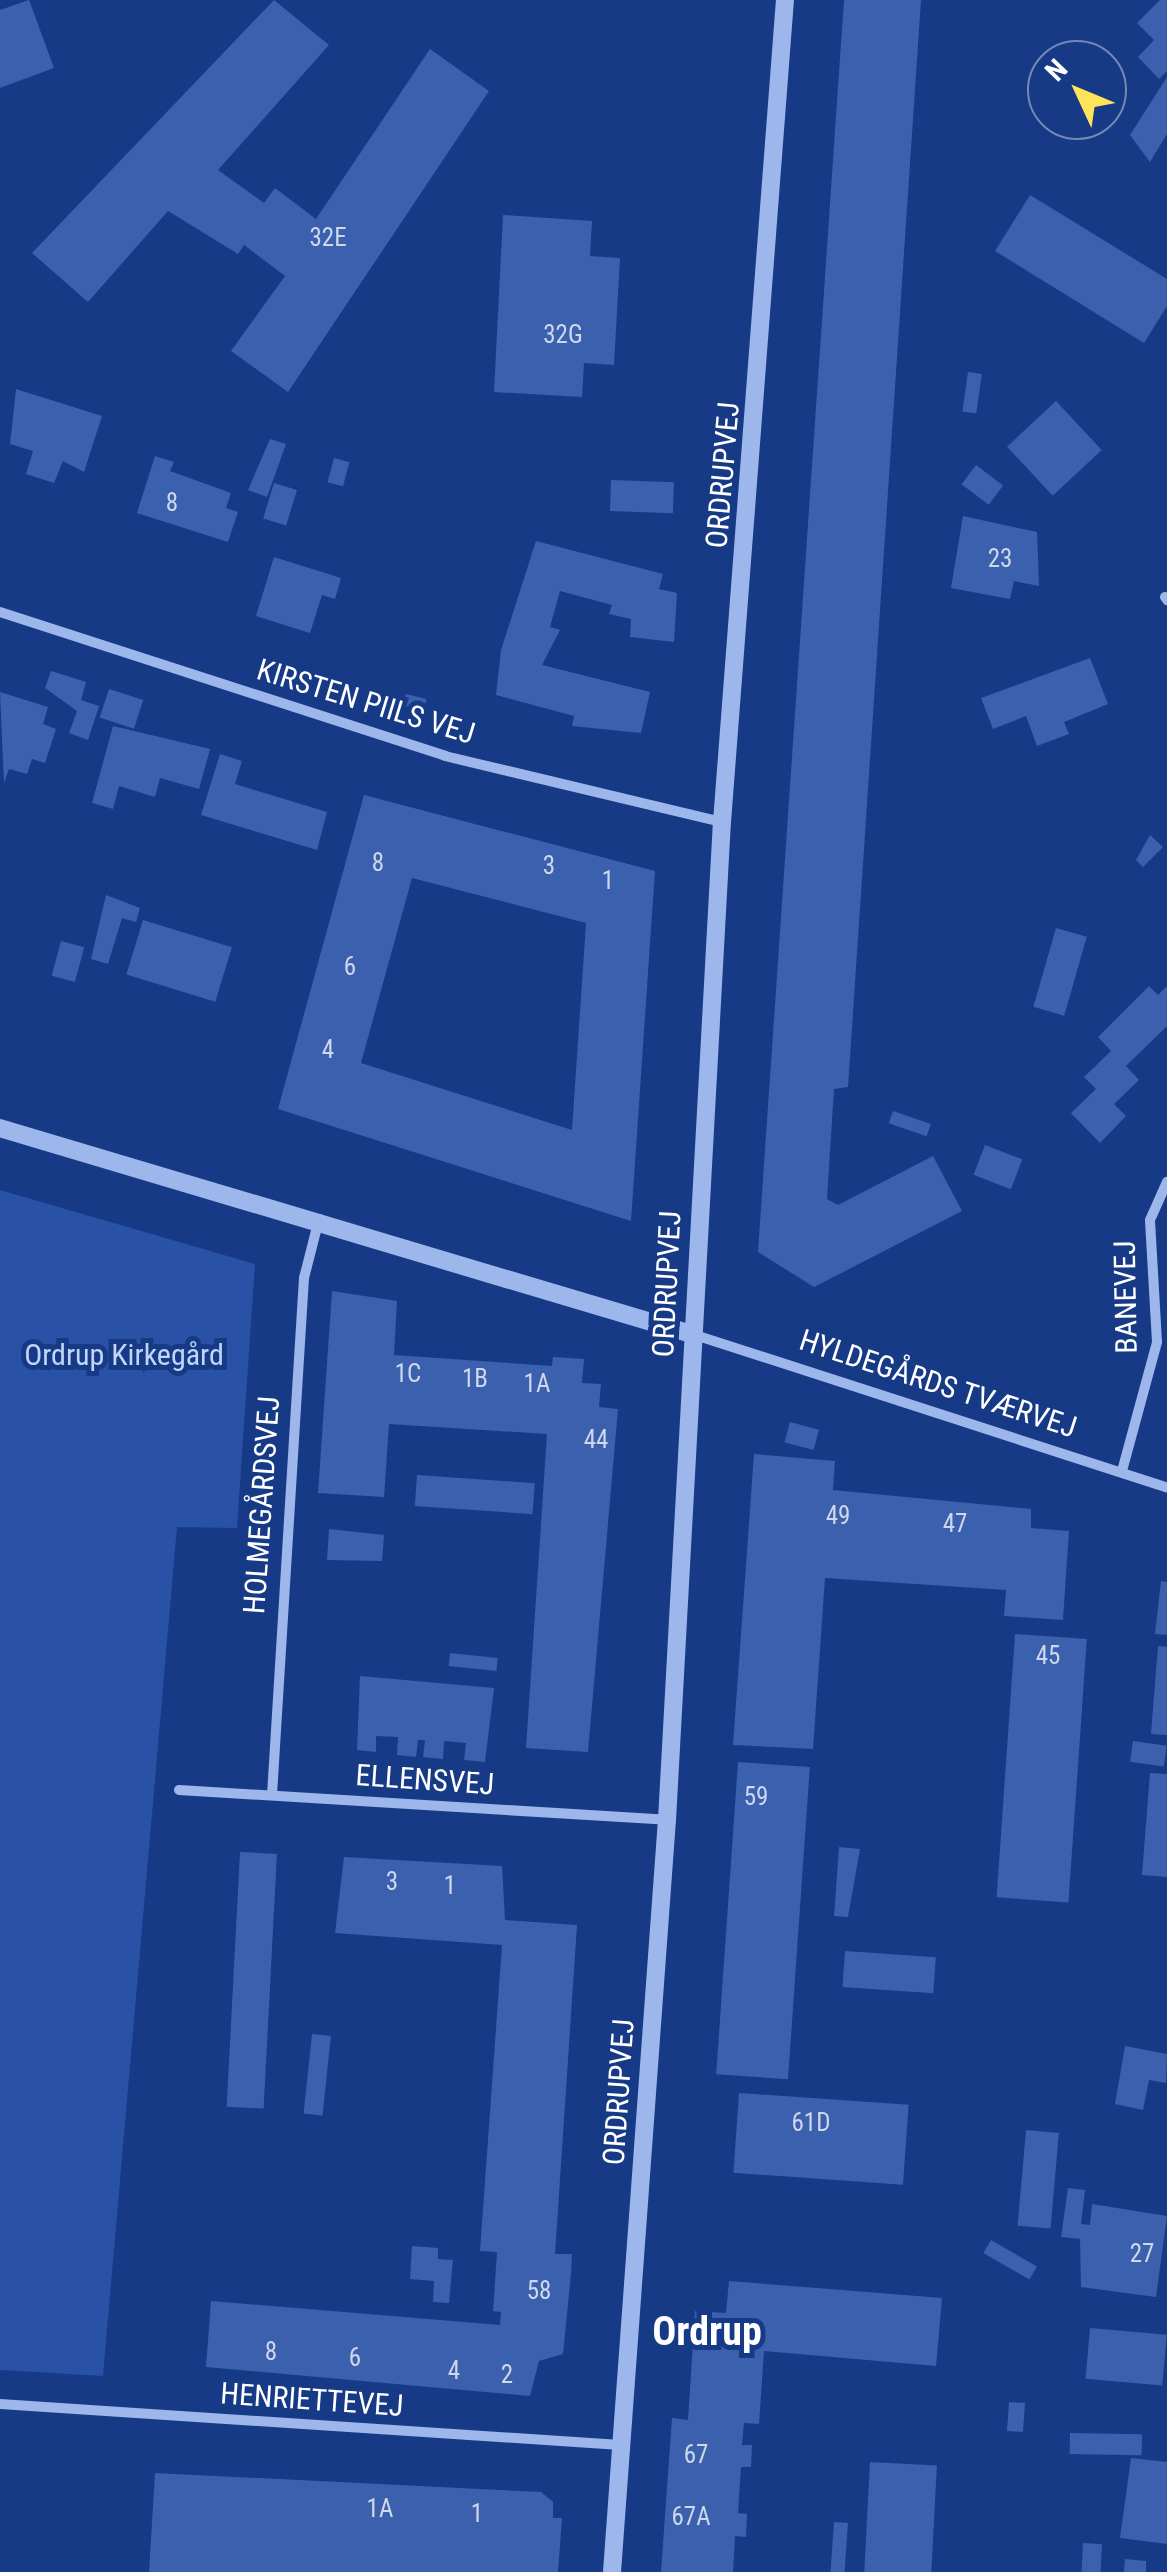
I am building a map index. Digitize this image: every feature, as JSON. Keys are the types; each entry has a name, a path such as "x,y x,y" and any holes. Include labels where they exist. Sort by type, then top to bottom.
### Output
{"street":[{"name":"ORDRUPVEJ","path":"612,2572 667,1820 722,822 785,0"},
{"name":"KIRSTEN PIILS VEJ","path":"0,612 445,756 722,822"},
{"path":"0,1128 692,1334"},
{"name":"BANEVEJ","path":"1122,1471 1156,1342 1150,1220 1167,1182"},
{"name":"HOLMEGÅRDSVEJ","path":"272,1796 304,1278 319,1220"},
{"name":"HYLDEGÅRDS TVÆRVEJ","path":"692,1334 1167,1487"},
{"name":"ELLENSVEJ","path":"179,1790 667,1820"},
{"name":"HENRIETTEVEJ","path":"0,2404 621,2445"}],"green space":[{"name":"Ordrup Kirkegård","path":"0,1190 255,1264 237,1528 177,1527 103,2376 0,2370"}],"building":[{"path":"29,0 54,68 0,88 0,10"},
{"path":"274,0 329,45 218,170 264,203 275,188 316,219 430,49 489,91 288,392 231,351 285,276 244,245 238,254 168,211 88,302 32,253"},
{"path":"844,0 921,0 848,1087 834,1089 827,1199 838,1205 933,1156 962,1211 814,1287 758,1252"},
{"path":"1160,0 1167,0 1167,71 1159,79 1138,57 1154,40 1137,23"},
{"path":"1167,77 1167,134 1150,162 1130,135"},
{"path":"1030,195 1167,279 1167,306 1144,343 995,251"},
{"path":"503,215 592,221 590,256 620,258 614,365 584,363 582,397 494,392"},
{"path":"968,372 982,374 976,414 962,412"},
{"path":"16,389 102,416 84,472 63,461 54,483 26,474 33,451 10,444"},
{"path":"1056,401 1102,450 1053,496 1007,447"},
{"path":"270,439 286,444 267,497 248,490"},
{"path":"155,456 174,462 170,471 231,493 226,508 238,512 228,542 137,513"},
{"path":"334,458 349,462 343,486 328,482"},
{"path":"976,465 1003,485 989,505 962,484"},
{"path":"611,480 674,482 673,513 610,511"},
{"path":"274,483 297,490 286,525 263,518"},
{"path":"963,516 1037,532 1039,586 1014,581 1010,599 951,588"},
{"path":"536,541 663,574 659,589 677,593 674,642 630,637 631,619 609,614 612,605 560,591 550,627 560,630 542,665 650,692 641,733 572,726 574,716 496,695 501,650"},
{"path":"274,557 341,578 335,599 322,595 310,633 256,616"},
{"path":"1090,658 1108,704 1064,722 1069,734 1037,746 1026,716 993,729 981,698"},
{"path":"51,671 86,682 81,700 99,706 88,740 69,733 77,711 45,688"},
{"path":"109,689 143,700 134,729 100,718"},
{"path":"0,692 48,707 43,724 56,729 45,763 32,759 27,774 9,769 4,783"},
{"path":"406,694 426,699 423,711 403,706"},
{"path":"113,726 210,749 199,789 160,778 155,797 119,786 113,809 92,803"},
{"path":"220,754 242,761 235,784 327,812 317,850 201,815"},
{"path":"364,795 655,871 631,1221 278,1109","holes":["412,878 586,923 572,1130 361,1063"]},
{"path":"1150,835 1163,847 1143,867 1136,860"},
{"path":"106,895 140,908 136,922 122,918 108,964 91,959"},
{"path":"143,920 232,947 215,1002 126,975"},
{"path":"1056,928 1087,937 1064,1016 1033,1007"},
{"path":"61,941 84,947 75,982 52,976"},
{"path":"1149,986 1158,995 1167,986 1167,1026 1126,1066 1139,1080 1114,1104 1126,1116 1100,1143 1071,1113 1096,1089 1084,1077 1111,1051 1098,1037"},
{"path":"893,1111 931,1124 927,1136 889,1123"},
{"path":"985,1145 1022,1159 1011,1189 974,1175"},
{"path":"332,1291 397,1301 394,1355 552,1366 553,1357 584,1359 582,1383 601,1384 599,1407 618,1409 588,1752 526,1748 547,1434 389,1424 384,1497 318,1493"},
{"path":"790,1422 819,1430 814,1450 785,1442"},
{"path":"754,1454 835,1461 833,1490 1031,1509 1031,1528 1069,1531 1063,1620 1004,1616 1006,1590 825,1578 813,1749 733,1745"},
{"path":"417,1475 535,1483 533,1514 415,1506"},
{"path":"329,1529 384,1535 382,1561 327,1560"},
{"path":"1161,1581 1167,1582 1167,1635 1155,1634"},
{"path":"1015,1634 1087,1639 1068,1902 997,1897"},
{"path":"1158,1646 1167,1647 1167,1735 1151,1734"},
{"path":"450,1653 498,1658 496,1671 449,1666"},
{"path":"360,1676 494,1688 485,1762 464,1760 466,1743 444,1741 443,1759 423,1757 425,1740 418,1740 416,1757 397,1755 398,1737 376,1736 376,1752 357,1750"},
{"path":"1133,1741 1167,1746 1164,1767 1130,1762"},
{"path":"738,1762 810,1767 788,2079 716,2074"},
{"path":"1150,1773 1167,1774 1167,1877 1142,1875"},
{"path":"839,1847 860,1849 848,1917 834,1916"},
{"path":"240,1852 277,1854 264,2109 227,2107"},
{"path":"344,1857 502,1866 505,1920 577,1925 555,2254 572,2254 571,2274 563,2354 539,2361 530,2396 206,2367 211,2301 500,2325 501,2312 493,2311 497,2252 480,2251 502,1945 335,1933"},
{"path":"845,1951 936,1957 933,1993 842,1987"},
{"path":"312,2034 331,2036 323,2116 304,2114"},
{"path":"1125,2046 1167,2054 1166,2083 1149,2080 1143,2110 1115,2104"},
{"path":"739,2093 909,2105 903,2185 733,2173"},
{"path":"1026,2130 1059,2133 1051,2229 1018,2226"},
{"path":"1068,2188 1085,2190 1081,2224 1090,2225 1092,2204 1167,2216 1156,2297 1081,2287 1080,2239 1061,2237"},
{"path":"991,2240 1037,2266 1029,2279 984,2253"},
{"path":"412,2246 438,2248 438,2259 453,2260 449,2303 433,2302 434,2281 410,2279"},
{"path":"729,2281 942,2298 936,2366 764,2351 759,2424 744,2423 742,2445 752,2445 751,2467 741,2467 738,2513 747,2514 746,2537 735,2536 733,2572 661,2572 672,2418 688,2420 695,2311 726,2313"},
{"path":"1090,2328 1167,2335 1162,2386 1086,2379"},
{"path":"1009,2402 1025,2403 1023,2432 1007,2431"},
{"path":"1070,2433 1142,2434 1142,2455 1070,2454"},
{"path":"1131,2458 1167,2462 1167,2544 1120,2538"},
{"path":"870,2462 937,2466 931,2572 864,2572"},
{"path":"155,2473 541,2492 553,2502 553,2518 562,2518 558,2572 149,2572"},
{"path":"834,2522 848,2523 845,2572 831,2572"},
{"path":"1083,2543 1102,2544 1101,2572 1081,2572"},
{"path":"1125,2559 1146,2561 1146,2572 1124,2572"}],"district":[{"name":"Ordrup","path":"707,2332"}]}
